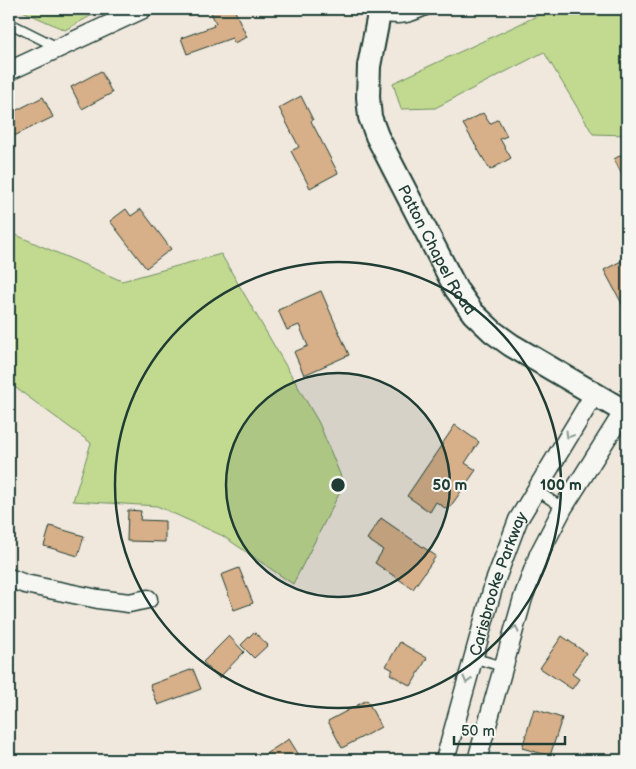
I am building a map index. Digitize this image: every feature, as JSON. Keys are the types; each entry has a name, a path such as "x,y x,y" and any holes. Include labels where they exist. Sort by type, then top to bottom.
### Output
{"street":[{"path":"9,71 142,9"},
{"name":"Patton Chapel Road","path":"379,13 369,66 368,97 370,117 385,154 403,184 456,289 473,313 493,332 511,345 626,412"},
{"name":"Carisbrooke Parkway","path":"445,760 494,584 518,520 594,394"},
{"name":"Carisbrooke Parkway","path":"477,760 524,598 539,554 562,508 626,412"},
{"path":"9,578 25,584 98,599 129,603 148,599"}],"lane":[{"path":"379,13 398,20 412,17 429,9"},
{"path":"9,23 59,48"},
{"path":"536,490 562,508"},
{"path":"474,658 504,667"}],"green space":[{"path":"18,9 103,9 65,30"},
{"path":"552,9 627,9 627,135 593,134 544,52 435,108 401,109 393,83"},
{"path":"9,232 122,281 221,254 319,423 344,484 293,584 223,536 157,506 73,501 91,443 16,388 9,392"}],"building":[{"path":"220,9 234,9 247,37 234,43 232,38 187,54 181,38 214,26 213,24 216,23 211,13"},
{"path":"101,71 112,93 82,109 71,87"},
{"path":"301,96 313,120 311,121 338,173 310,188 291,151 299,147 279,108"},
{"path":"43,97 53,117 14,136 9,126 9,114"},
{"path":"483,113 490,124 498,119 507,136 500,139 511,158 490,170 463,124"},
{"path":"627,152 627,185 614,159"},
{"path":"126,209 131,216 141,209 171,249 146,268 110,221"},
{"path":"627,258 627,313 604,270"},
{"path":"321,291 349,355 304,375 294,352 308,346 299,325 287,330 278,310"},
{"path":"455,425 479,442 465,463 476,470 448,510 436,502 430,512 407,496"},
{"path":"128,510 141,511 140,520 165,521 165,542 127,541"},
{"path":"381,518 436,556 413,589 375,563 383,550 367,539"},
{"path":"50,526 84,536 78,556 44,546"},
{"path":"239,568 253,603 234,610 221,575"},
{"path":"254,632 268,645 254,658 241,645"},
{"path":"229,636 244,652 219,678 203,662"},
{"path":"562,636 586,653 572,674 579,679 572,689 540,668"},
{"path":"400,642 427,658 411,686 390,674 393,670 386,666"},
{"path":"193,669 201,689 158,705 150,685"},
{"path":"367,700 381,727 342,748 328,721"},
{"path":"534,709 562,718 550,756 522,748"},
{"path":"289,739 302,760 256,760"}]}
